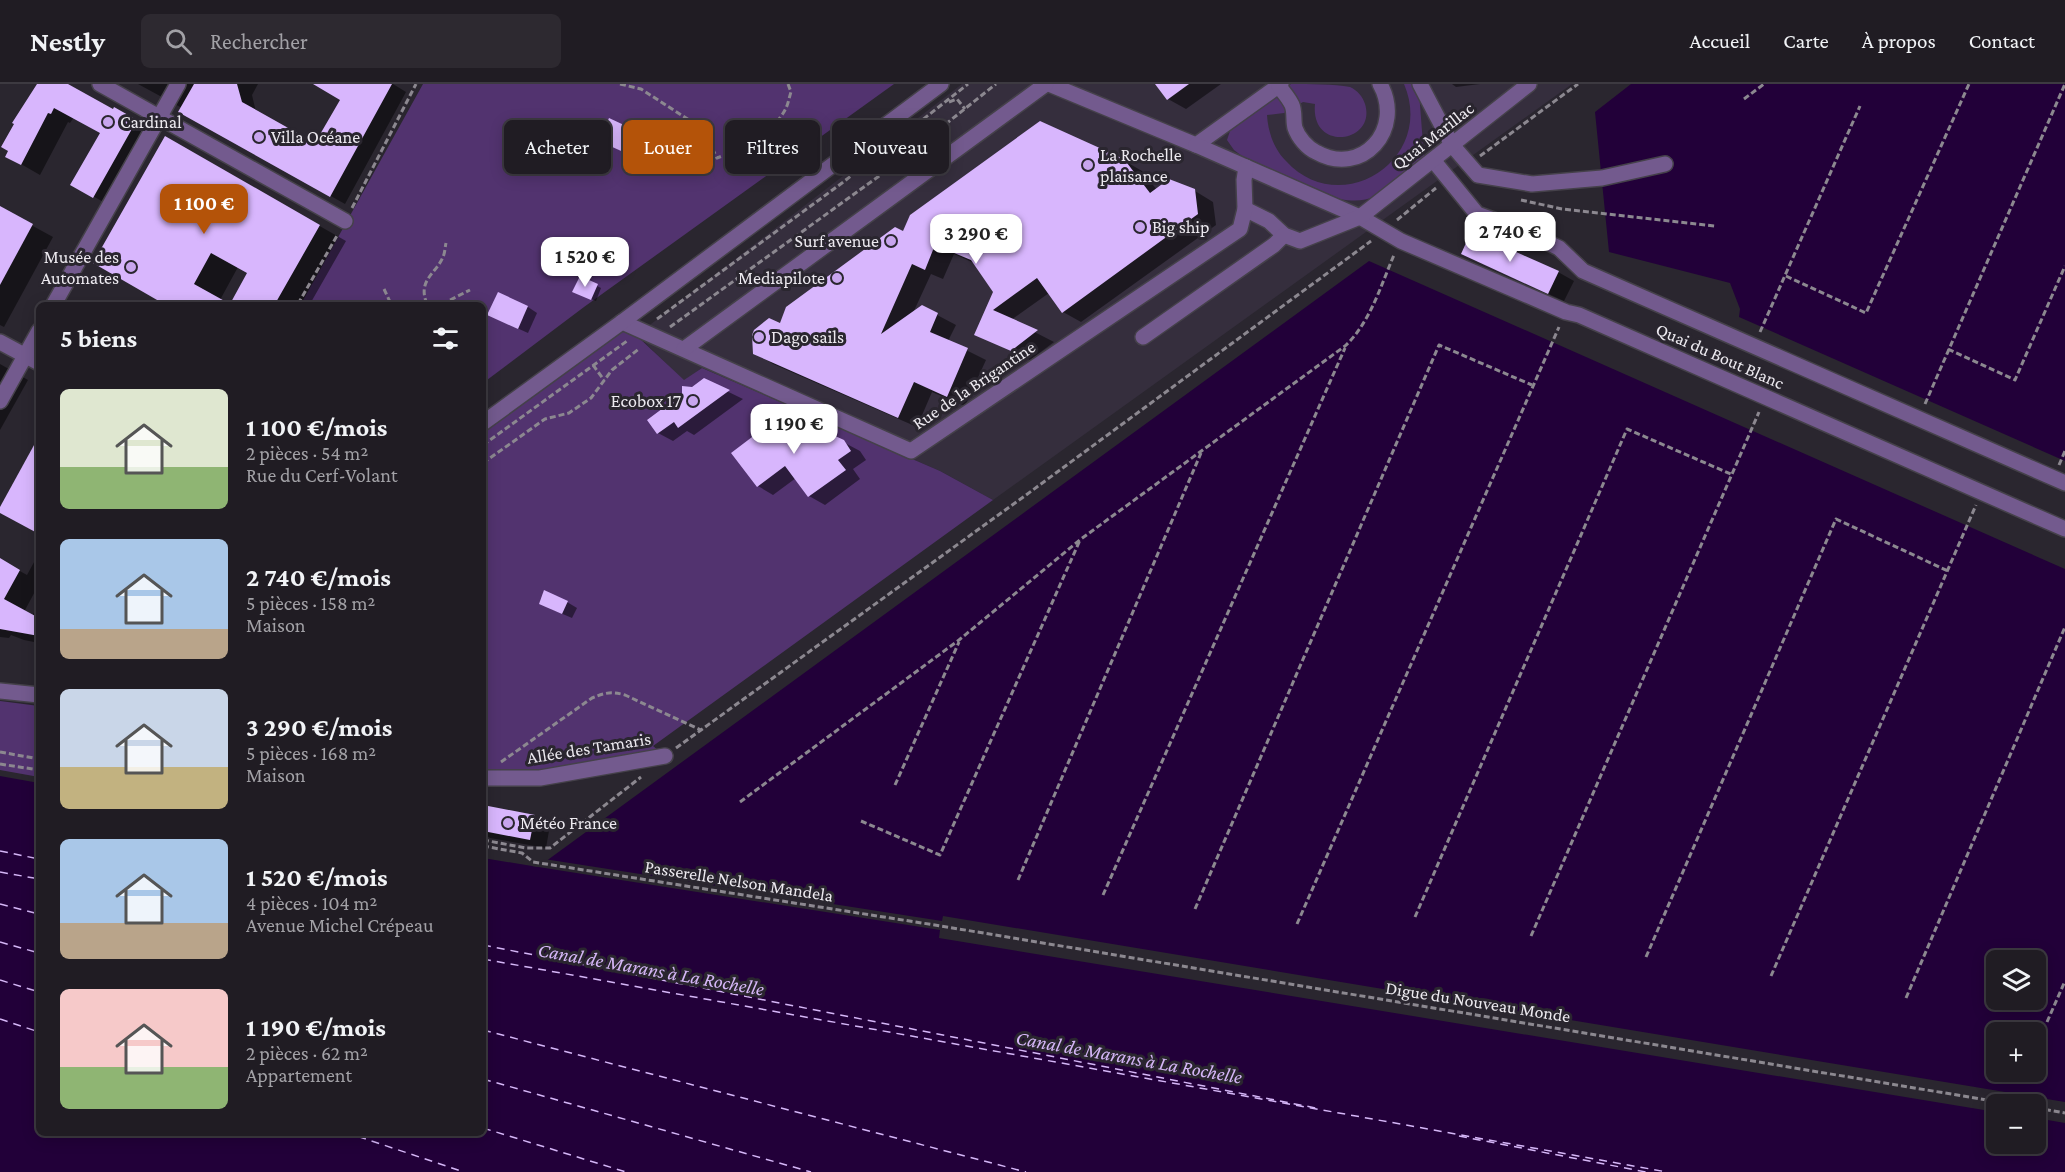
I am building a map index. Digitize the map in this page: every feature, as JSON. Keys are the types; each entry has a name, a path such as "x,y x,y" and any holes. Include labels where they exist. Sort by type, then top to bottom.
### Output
{"street":[{"path":"100,84 345,221"},
{"path":"55,302 178,84"},
{"path":"486,421 941,84"},
{"path":"684,350 1048,84"},
{"name":"Quai du Bout Blanc","path":"1048,84 1196,145 1360,217 1384,232 1566,312 1579,315 2065,529"},
{"path":"1196,145 1280,85 1293,107 1295,127 1302,141 1315,152 1332,159 1349,159 1363,154 1377,143 1385,129 1389,109 1386,95 1380,84"},
{"path":"1420,84 1452,145 1478,175 1532,184 1602,178 1665,164"},
{"name":"Quai Marillac","path":"1284,235 1300,241 1360,217 1529,84"},
{"name":"Quai du Bout Blanc","path":"1433,160 1477,214 1524,231 1559,248 1583,271 2065,483"},
{"name":"Rue de la Brigantine","path":"622,322 911,451 1240,229 1245,209 1246,167"},
{"path":"1143,337 1274,245 1284,235 1269,221 1245,209"},
{"path":"0,401 36,336"},
{"path":"0,342 36,362"},
{"path":"0,691 36,694"},
{"name":"Allée des Tamaris","path":"486,778 540,778 665,756"}],"path":[{"path":"299,302 345,221 416,84"},
{"path":"620,84 641,89 703,129 717,159 743,148 772,126 785,111 791,92 788,84"},
{"path":"486,461 545,418 569,413 591,398 612,370 649,334 968,84"},
{"path":"486,443 649,334 892,166 996,84"},
{"path":"1744,99 1764,84"},
{"path":"1786,276 1866,313 1969,84"},
{"path":"1926,401 2065,84"},
{"path":"1762,327 1860,106"},
{"path":"1562,209 1715,226"},
{"path":"665,756 1384,232"},
{"path":"426,302 426,279 442,259 446,243"},
{"path":"740,802 959,640 1081,538 1346,346 1355,337 1371,307 1395,253"},
{"path":"1948,349 2015,380 2065,266"},
{"path":"384,289 390,302"},
{"path":"446,302 470,290"},
{"path":"1297,924 1556,332"},
{"path":"1195,909 1439,345 1532,385"},
{"path":"1103,895 1346,346"},
{"path":"1531,936 1756,420"},
{"path":"1415,917 1627,429 1733,475"},
{"path":"1018,880 1202,451"},
{"path":"1771,976 1971,516"},
{"path":"1646,957 1836,519 1948,571"},
{"path":"861,821 940,855 1081,538"},
{"path":"1906,998 2065,627"},
{"path":"895,785 959,640"},
{"path":"501,762 592,698 604,693 625,695 701,730"},
{"path":"0,752 36,758"},
{"path":"0,764 36,770"},
{"path":"486,841 526,848 549,848 643,776"},
{"path":"486,847 522,853 526,848"},
{"name":"Passerelle Nelson Mandela","path":"522,853 533,862 941,926"},
{"name":"Digue du Nouveau Monde","path":"941,926 1986,1100"},
{"path":"2047,1022 2065,981"},
{"path":"2046,1110 2065,1113"}],"shaded area":[{"path":"423,84 894,84 844,120 832,120 832,129 820,137 820,120 725,120 725,174 769,174 486,381 486,302 302,302"},
{"path":"962,84 1572,84 993,500 940,471 702,368 684,381 639,337 642,331 845,174 949,174 949,120 915,120"},
{"path":"1291,84 1350,87 1359,94 1365,104 1366,117 1362,127 1353,134 1343,137 1332,136 1322,130 1316,120 1315,104 1303,102 1284,113 1267,115 1270,134 1278,151 1286,161 1308,178 1332,185 1356,183 1378,173 1395,157 1407,136 1410,111 1404,84 1414,84 1419,92 1424,157 1387,190 1377,196 1354,201 1340,199 1242,156 1234,150 1227,140 1236,123"},
{"path":"622,322 684,380 702,368 940,471 993,500 653,746 665,756 486,778 486,421"},
{"path":"0,701 36,706 36,776 0,770"}],"water":[{"path":"1631,84 2065,84 2065,461 1739,317 1740,309 1730,283 1609,252 1595,112"},
{"name":"Canal de Marans à La Rochelle","path":"1369,261 2065,569 2065,1172 0,1172 0,776 36,782 36,1136 486,1136 486,858 538,867"}],"pier":[{"path":"544,859 942,921 943,916 2017,1094 1986,1094 1986,1110 939,938 940,930 532,866 532,863 537,864"},
{"path":"2046,1099 2065,1102 2065,1123 2046,1120"}],"building":[{"name":"Cardinal","path":"37,84 68,84 137,120 93,198 70,185 100,133 54,108 51,114 48,113 21,165 5,157 8,151 1,147 14,124 12,123"},
{"name":"Villa Océane","path":"194,84 237,84 242,102 315,143 340,100 313,84 392,84 330,197 178,112"},
{"path":"1155,84 1189,84 1167,100"},
{"path":"609,118 623,125 623,152 611,146 611,120 608,120"},
{"path":"1040,121 1124,159 1150,193 1169,179 1195,189 1198,214 1062,313 1037,278 993,310 1038,330 1011,351 974,335 993,292 971,260 935,245 925,270 912,264 881,334 922,305 938,313 930,332 968,348 947,397 914,382 898,418 753,354 754,330 769,318 780,323 786,307 895,227 903,231 910,215"},
{"path":"165,136 320,225 276,302 231,302 247,273 211,253 194,284 226,302 161,302 93,263"},
{"path":"0,206 33,224 0,285"},
{"path":"1471,232 1559,271 1548,294 1461,254"},
{"path":"580,276 598,284 591,300 572,292"},
{"path":"498,292 528,306 518,329 487,315"},
{"path":"704,378 730,390 678,428 674,422 657,434 647,420 682,394 682,386 692,387"},
{"path":"802,421 844,440 851,451 838,460 846,470 808,497 785,466 757,487 731,453 760,431"},
{"path":"36,441 36,532 0,513 0,507"},
{"path":"0,558 20,570 4,599 36,616 36,635 0,629"},
{"path":"544,590 568,601 562,614 539,604"},
{"name":"Météo France","path":"486,806 535,815 530,840 486,832"}],"ferry route":[{"path":"0,851 36,858"},
{"path":"0,872 36,878"},
{"path":"0,904 36,913"},
{"path":"0,942 36,952"},
{"path":"486,946 1321,1109"},
{"path":"486,960 1667,1172"},
{"path":"0,980 36,991"},
{"path":"0,1019 36,1031"},
{"path":"486,1031 1026,1172"},
{"path":"486,1080 811,1172"},
{"path":"486,1129 626,1172"},
{"path":"357,1136 464,1172"},
{"path":"1459,1136 1646,1172"}],"place":[{"name":"Cardinal","path":"108,122"},
{"name":"Villa Océane","path":"259,137"},
{"name":"La Rochelle plaisance","path":"1088,165"},
{"name":"Big ship","path":"1140,227"},
{"name":"Surf avenue","path":"891,241"},
{"name":"Musée des Automates","path":"131,267"},
{"name":"Mediapilote","path":"837,278"},
{"name":"Dago sails","path":"759,337"},
{"name":"Ecobox 17","path":"693,401"},
{"name":"Météo France","path":"508,823"}]}
